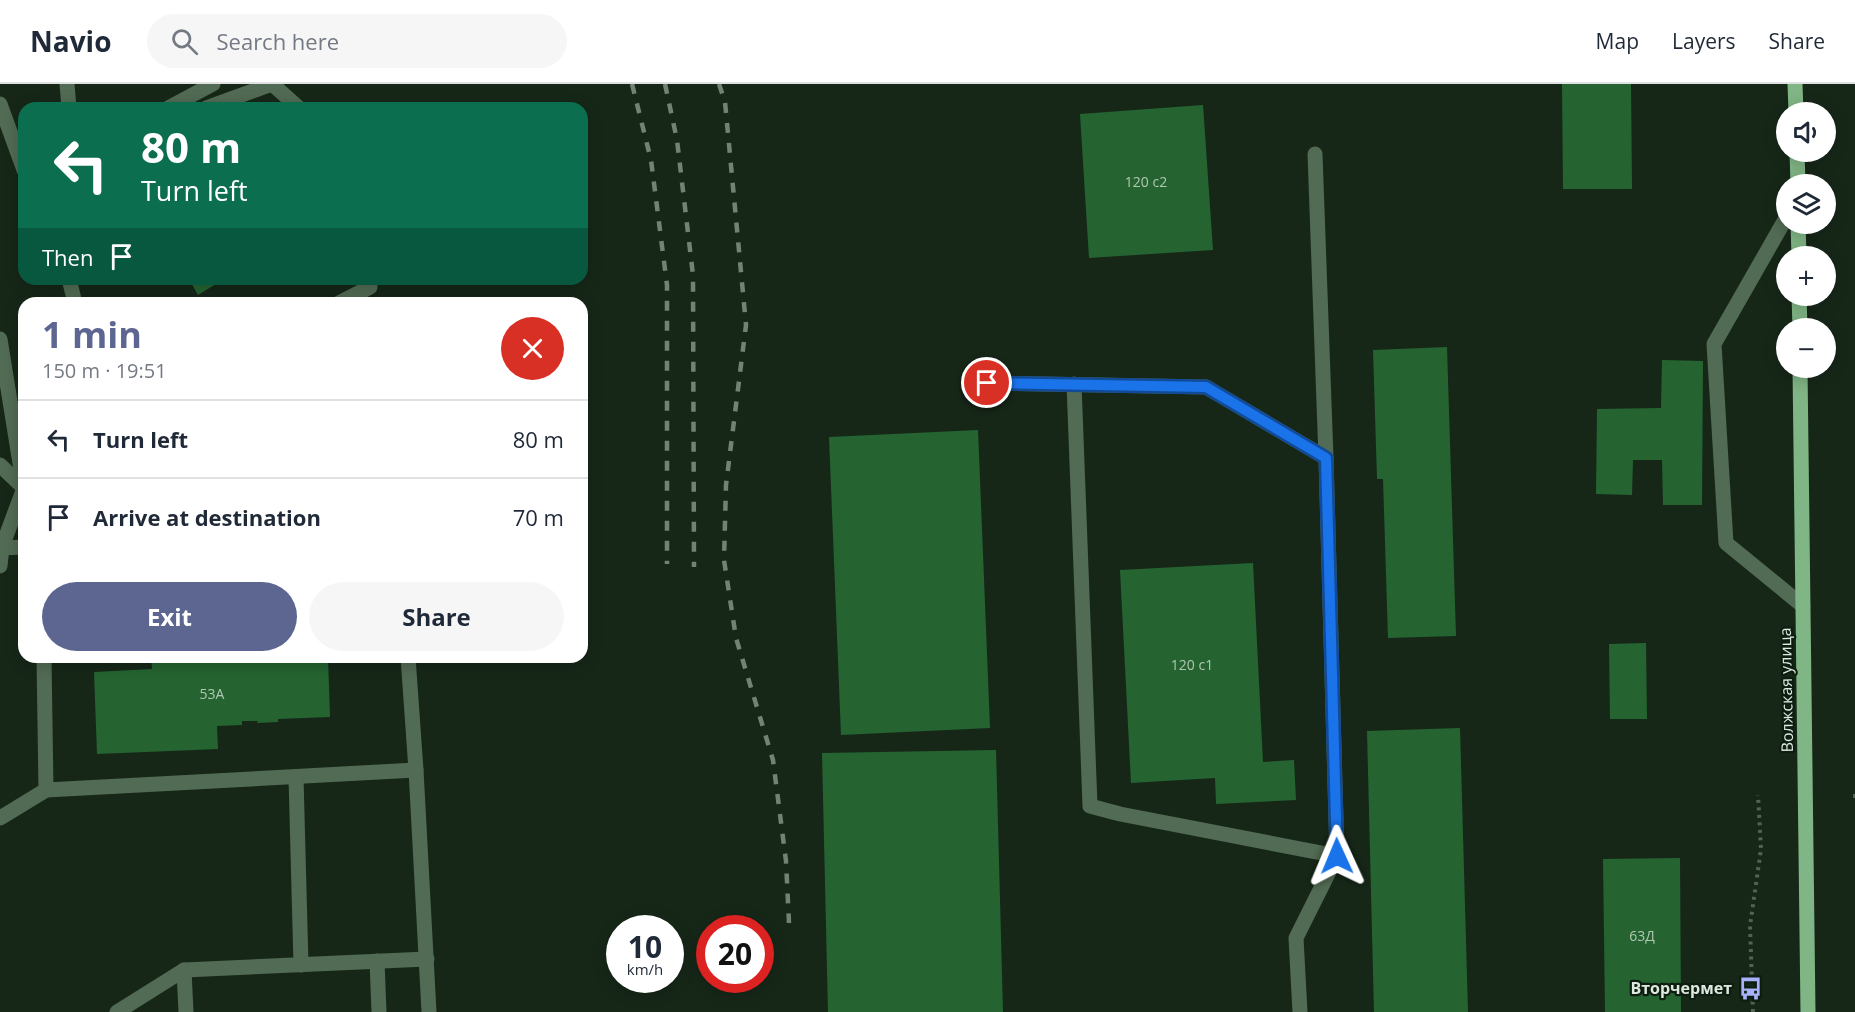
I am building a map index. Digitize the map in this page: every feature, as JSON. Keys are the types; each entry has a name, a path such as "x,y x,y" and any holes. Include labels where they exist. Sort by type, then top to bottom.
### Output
{"main road":[{"path":"1795,84 1796,102"},
{"name":"Волжская улица","path":"1800,378 1808,1012"}],"lane":[{"path":"67,84 68,102"},
{"path":"179,102 213,84"},
{"path":"222,102 272,84 292,102"},
{"path":"0,104 18,152"},
{"path":"1300,1012 1296,938 1337,856 1315,154"},
{"path":"1777,234 1714,344 1726,543 1803,606"},
{"path":"350,297 369,285"},
{"path":"0,339 18,451"},
{"path":"987,383 1206,387 1326,458"},
{"path":"1074,384 1090,806 1120,814 1337,856"},
{"path":"0,465 18,482"},
{"path":"0,566 1,548 18,504"},
{"path":"1,548 18,547"},
{"path":"44,663 46,790"},
{"path":"408,663 429,1012"},
{"path":"0,818 46,790 416,770"},
{"path":"296,777 302,965"},
{"path":"117,1012 184,970 427,959"},
{"path":"377,961 379,1012"},
{"path":"184,970 186,1012"}],"path":[{"path":"1754,1012 1750,926 1761,849 1758,795"}],"building":[{"path":"1562,84 1631,84 1632,189 1563,189"},
{"path":"1203,105 1213,250 1089,258 1080,114"},
{"path":"192,285 214,285 198,295"},
{"path":"1447,347 1456,636 1388,638 1383,479 1377,479 1373,350"},
{"path":"1662,360 1703,361 1702,505 1663,505 1662,460 1633,460 1632,495 1596,494 1597,409 1661,408"},
{"path":"978,430 990,728 841,735 829,437"},
{"path":"1253,563 1263,762 1294,760 1296,800 1216,804 1215,778 1131,783 1120,570"},
{"path":"1646,643 1647,719 1610,719 1609,644"},
{"path":"152,663 328,663 330,717 278,719 278,722 257,723 258,721 242,721 242,725 217,726 218,749 97,754 94,672 152,669"},
{"path":"1460,728 1468,1012 1374,1012 1367,731"},
{"path":"996,750 1003,1012 828,1012 822,753"},
{"path":"1680,858 1681,1012 1605,1012 1603,859"}],"railway":[{"path":"632,84 651,160 667,285 667,564"},
{"path":"665,84 677,140 693,275 694,567"},
{"path":"719,84 725,102 746,325 726,485 724,560 736,638 773,760 786,861 789,923"}],"place":[{"name":"Вторчермет","path":"1750,988"}],"route":[{"path":"987,383 1206,387 1326,458 1337,856"}]}
